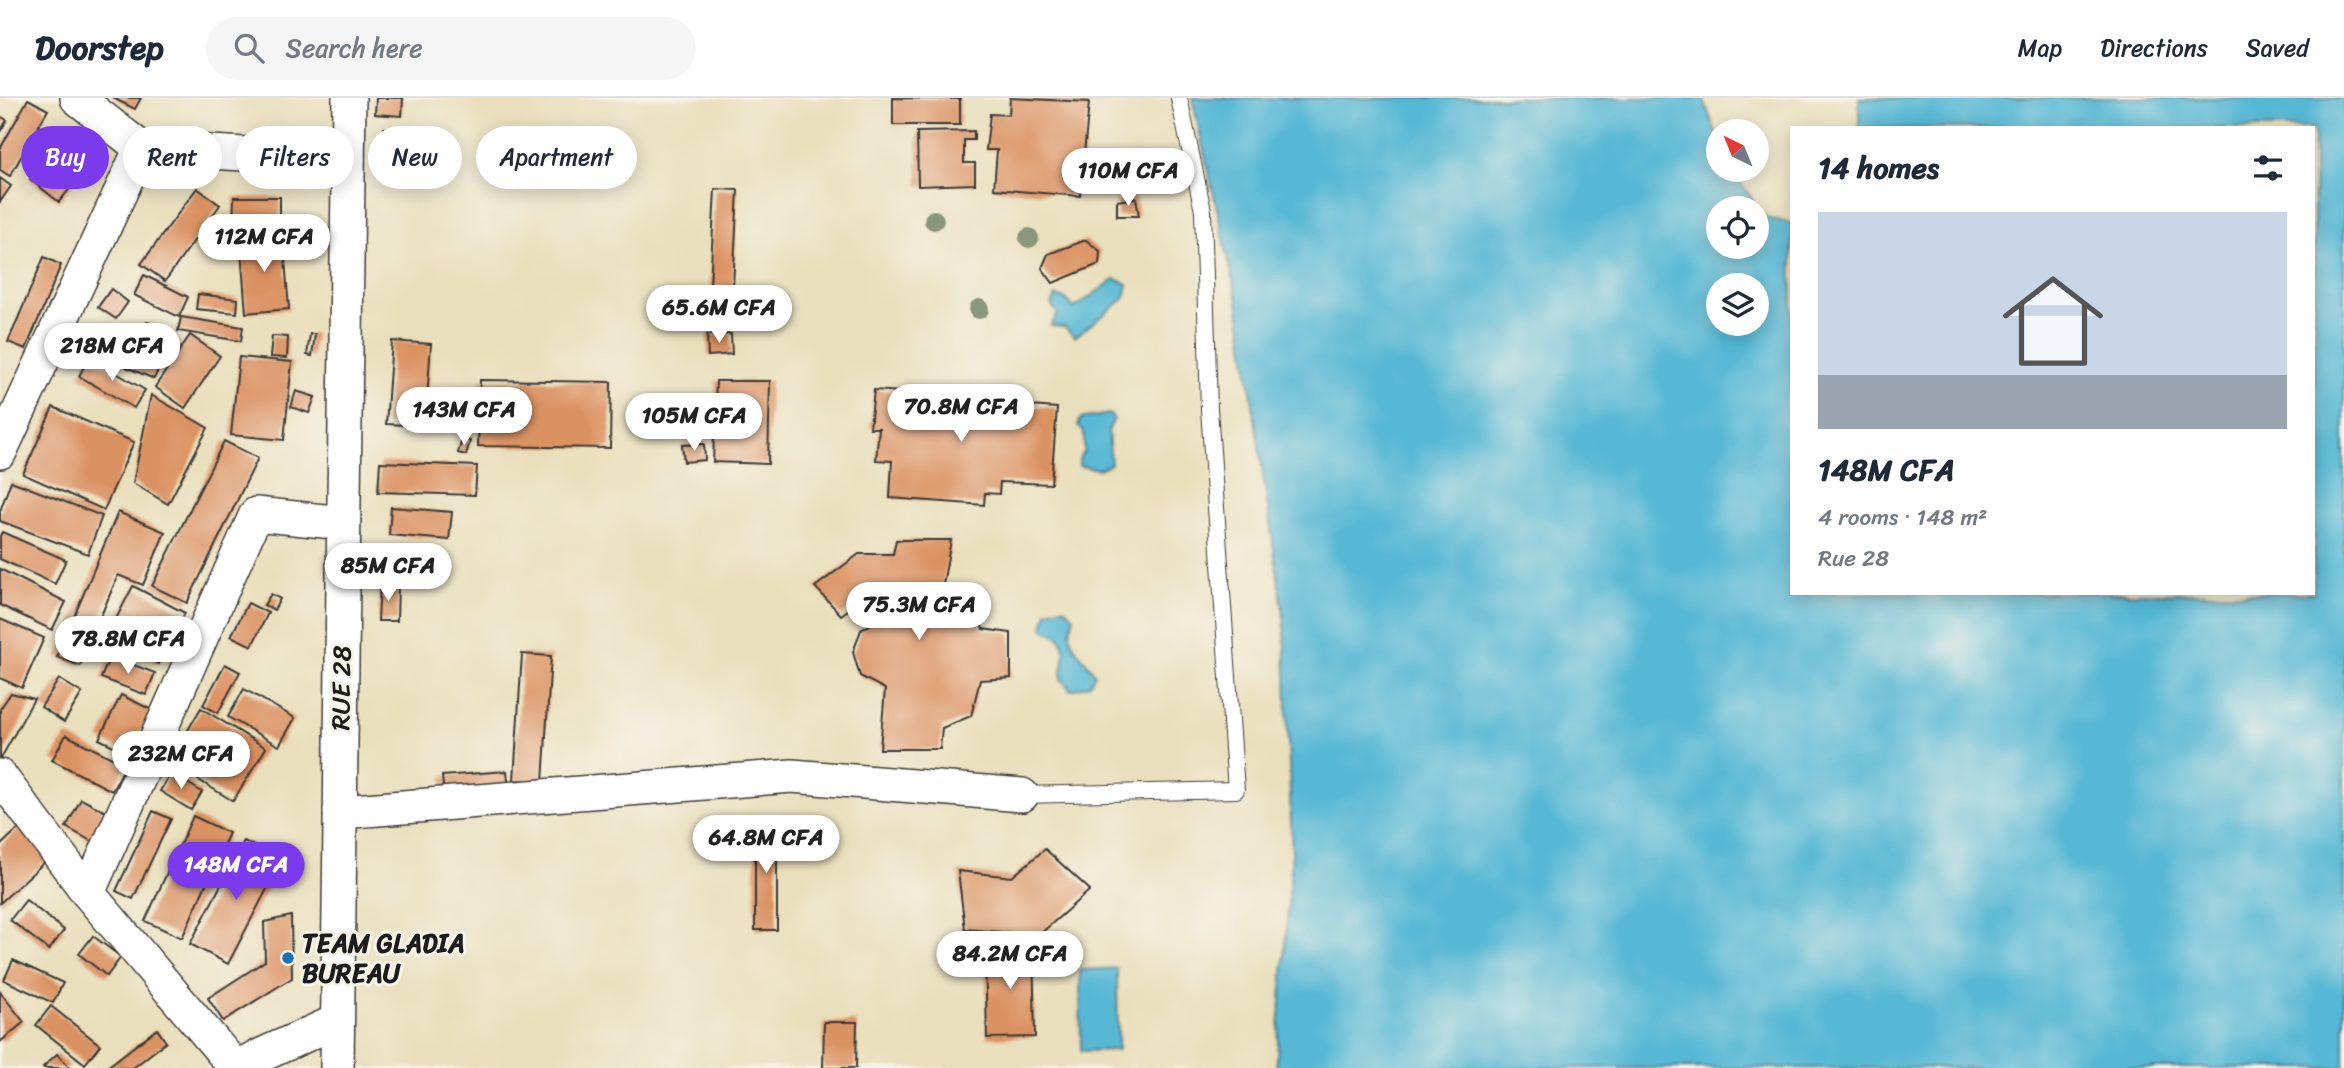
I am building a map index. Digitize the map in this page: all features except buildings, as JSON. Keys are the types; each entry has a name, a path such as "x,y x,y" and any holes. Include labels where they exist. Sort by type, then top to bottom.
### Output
{"street":[{"path":"77,98 123,134"},
{"name":"RUE 28","path":"349,98 349,126"},
{"path":"0,452 10,400 123,183"},
{"name":"RUE 28","path":"337,1068 348,189"},
{"path":"88,892 256,514 344,523"},
{"path":"0,776 88,892 234,1067 337,1021"},
{"path":"340,812 792,776 1022,795"}],"lane":[{"path":"1022,795 1236,790 1209,409 1203,211 1180,98"}],"water":[{"path":"1192,98 1703,98 1711,119 1706,119 1706,182 1740,182 1750,196 1706,196 1706,259 1769,259 1769,219 1790,223 1790,595 2315,595 2315,126 1859,126 1859,98 2344,98 2344,1068 1276,1068 1292,854 1284,618 1238,302"},
{"path":"1115,279 1128,284 1125,298 1075,337 1064,327 1051,326 1058,314 1051,305 1056,296 1066,299 1074,308"},
{"path":"1109,414 1114,419 1108,431 1111,464 1099,469 1079,466 1079,459 1084,451 1084,431 1078,426 1080,419"},
{"path":"1064,607 1074,617 1071,640 1095,674 1089,685 1071,690 1061,679 1065,652 1061,638 1043,628 1047,611"},
{"path":"1117,968 1118,1050 1081,1051 1080,970"}],"place":[{"name":"TEAM GLADIA BUREAU","path":"288,958"}]}
